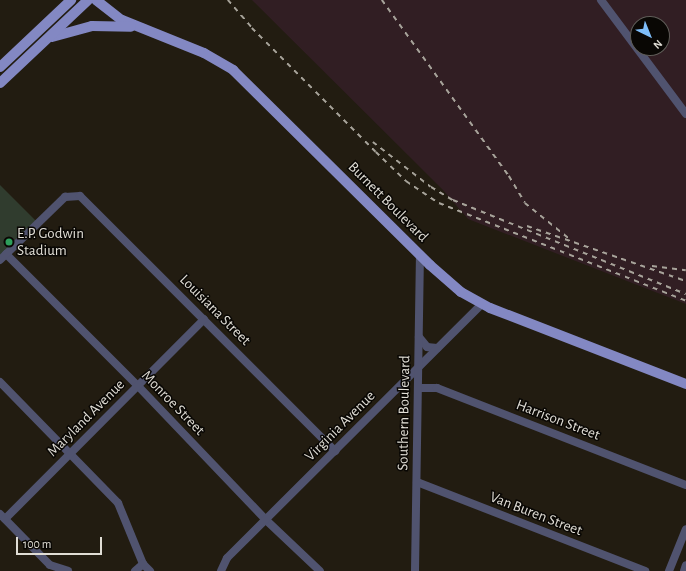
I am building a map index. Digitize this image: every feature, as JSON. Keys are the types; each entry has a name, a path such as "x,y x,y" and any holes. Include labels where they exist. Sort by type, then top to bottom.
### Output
{"main road":[{"path":"0,67 71,0"},
{"path":"0,83 88,0"},
{"name":"Burnett Boulevard","path":"96,0 111,14 139,28 204,53 233,70 454,287 482,304 686,384"},
{"path":"105,0 111,14"},
{"path":"45,40 92,26 139,28"}],"street":[{"path":"601,0 686,114"},
{"name":"Louisiana Street","path":"6,254 60,200 71,194 83,198 335,451"},
{"path":"0,260 6,254"},
{"name":"Monroe Street","path":"6,254 138,386 266,520 320,571"},
{"name":"Southern Boulevard","path":"415,571 420,255"},
{"name":"Virginia Avenue","path":"221,571 227,558 482,304"},
{"name":"Maryland Avenue","path":"3,517 71,453 204,320"},
{"path":"419,336 427,346 437,348"},
{"path":"0,382 71,453 118,503 143,564 150,571"},
{"name":"Harrison Street","path":"418,388 437,388 686,485"},
{"name":"Van Buren Street","path":"417,482 645,571"},
{"path":"3,517 50,565 68,571"},
{"path":"669,571 686,529"},
{"path":"135,571 143,564"},
{"path":"684,571 686,565"}],"shaded area":[{"path":"252,0 686,0 686,304 468,219 443,190"}],"green space":[{"name":"E.P. Godwin Stadium","path":"0,185 38,223 0,261"}],"railway":[{"path":"228,0 252,28 406,181 439,203 686,301"},
{"path":"382,0 509,176 525,203 571,240"},
{"path":"373,142 431,187 453,200 686,294"},
{"path":"527,226 686,281"},
{"path":"652,266 686,270"}],"place":[{"name":"E.P. Godwin Stadium","path":"9,242"}]}
